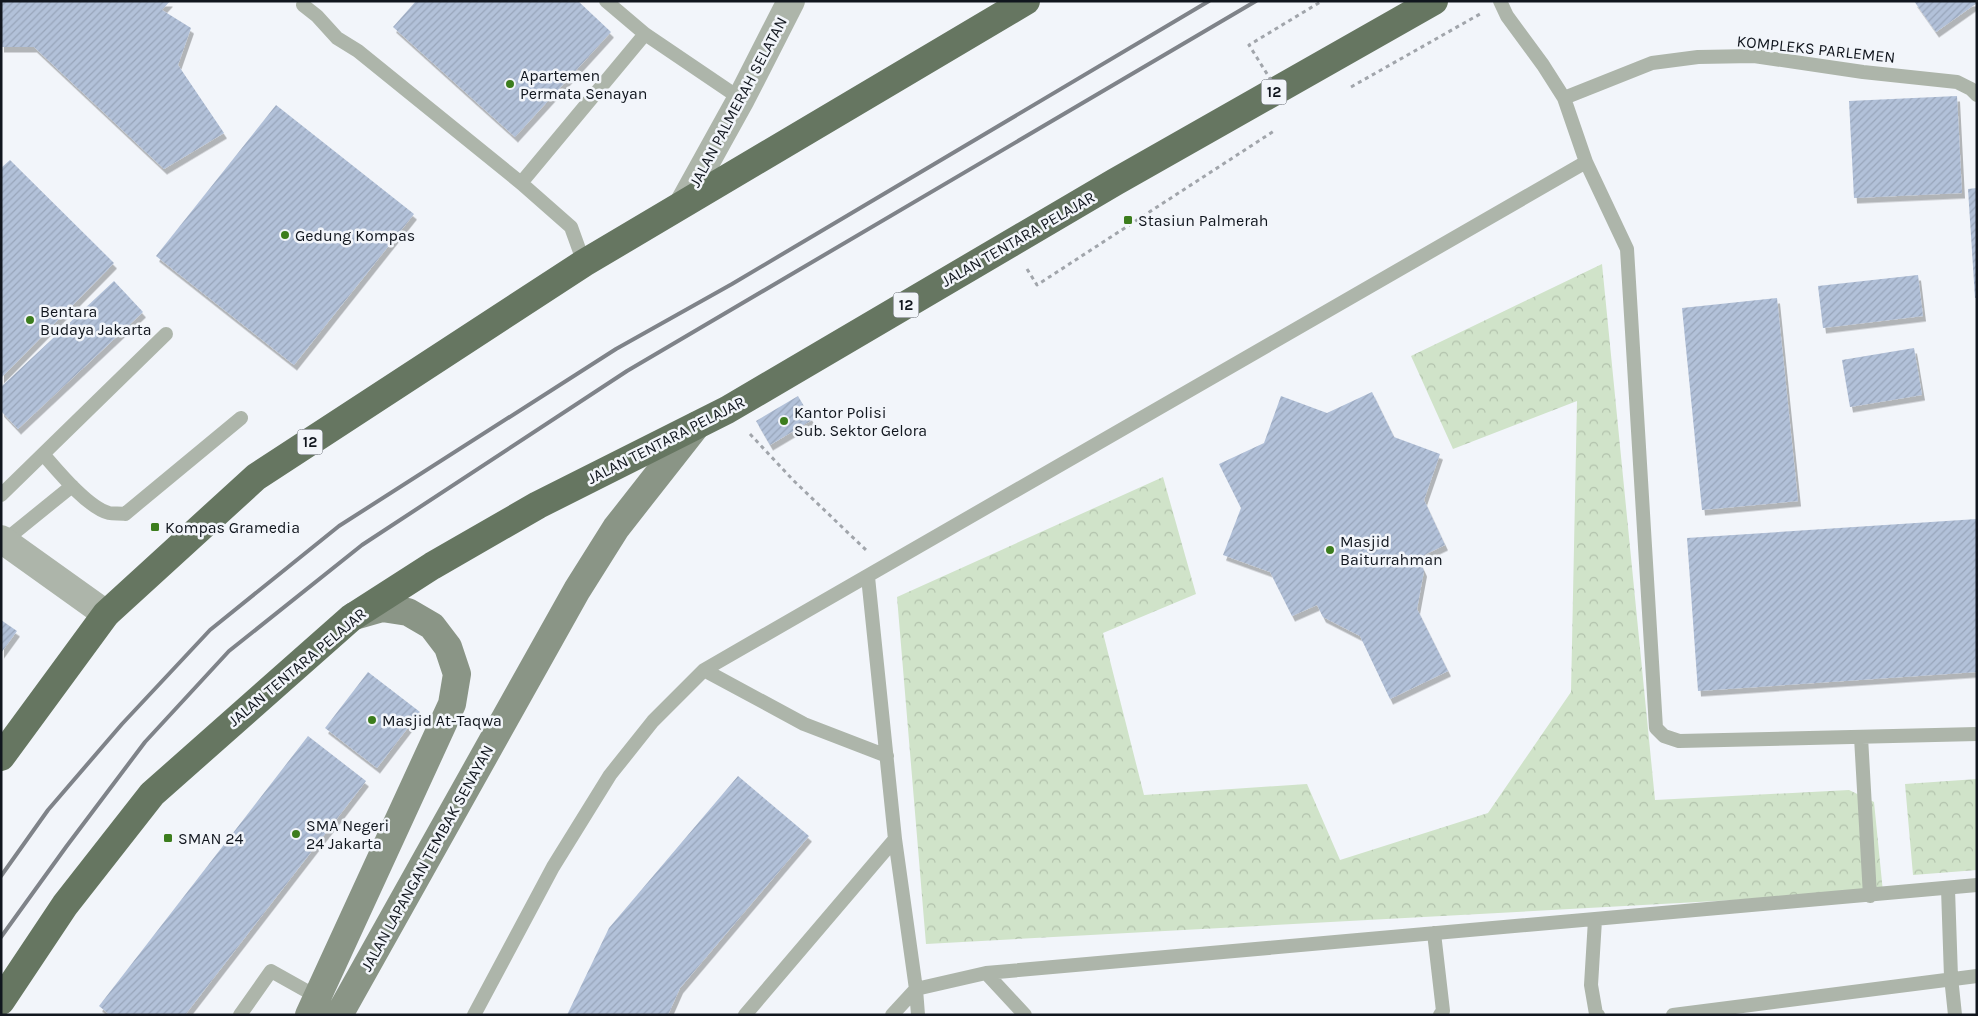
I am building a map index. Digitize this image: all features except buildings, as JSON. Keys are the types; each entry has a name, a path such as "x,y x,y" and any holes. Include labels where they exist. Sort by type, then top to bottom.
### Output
{"highway":[{"name":"12","path":"1,757 106,614 256,477 584,263 1026,1"},
{"name":"JALAN TENTARA PELAJAR","path":"1,1001 65,904 152,794 351,618 432,566 538,505 727,410 1010,243 1434,1"}],"main road":[{"name":"JALAN LAPANGAN TEMBAK SENAYAN","path":"340,1012 577,590 616,528 696,426"},
{"name":"JALAN LAPANGAN TEMBAK SENAYAN","path":"313,1006 452,704 457,674 448,646 432,626 408,612 382,608 351,618"}],"street":[{"name":"JALAN PALMERAH SELATAN","path":"684,202 741,99 791,1"},
{"path":"2,540 106,614"}],"lane":[{"path":"606,1 645,34 741,99"},
{"path":"1500,2 1507,16 1543,65 1564,98 1586,162 1627,249 1656,728 1664,736 1679,741 1977,734"},
{"path":"303,5 337,38 358,51 521,182 571,227 584,263"},
{"path":"521,182 645,34"},
{"name":"KOMPLEKS PARLEMEN","path":"1564,98 1652,63 1698,57 1744,56 1957,82 1971,88 1977,95"},
{"path":"474,1015 553,867 610,775 653,722 704,670 1586,162"},
{"path":"1,495 166,334"},
{"path":"42,454 72,486 100,508 109,513 125,514 241,418"},
{"path":"2,540 72,486"},
{"path":"868,577 894,839 916,989 918,1015"},
{"path":"704,670 804,724 887,756"},
{"path":"1861,737 1870,896"},
{"path":"745,1015 894,839"},
{"path":"892,1015 916,989 986,973 1977,885"},
{"path":"1948,889 1954,1015"},
{"path":"1595,920 1591,985 1596,1014 1598,1015"},
{"path":"1434,934 1443,1011 1440,1015"},
{"path":"240,1015 271,971 313,1006 340,1012"},
{"path":"986,973 1025,1015"},
{"path":"1673,1015 1977,976"}],"path":[{"path":"1284,101 1249,45 1322,1"},
{"path":"1378,73 1500,2"},
{"path":"1010,243 1037,285 1277,129"},
{"path":"727,410 793,480 884,567"}],"green space":[{"path":"1602,264 1655,800 1849,790 1874,802 1883,892 926,944 897,597 1163,477 1196,594 1103,633 1144,795 1307,784 1340,860 1488,813 1571,692 1577,401 1453,449 1411,356"},
{"path":"1977,779 1977,870 1913,875 1905,784"}],"railway":[{"path":"1,876 48,810 122,724 210,630 339,526 616,349 732,284 1209,1"},
{"path":"1,937 145,742 229,651 362,545 627,371 1256,1"}],"place":[{"name":"Apartemen Permata Senayan","path":"510,84"},
{"name":"Stasiun Palmerah","path":"1128,220"},
{"name":"Gedung Kompas","path":"285,235"},
{"name":"Bentara Budaya Jakarta","path":"30,320"},
{"name":"Kantor Polisi Sub. Sektor Gelora","path":"784,421"},
{"name":"Kompas Gramedia","path":"155,527"},
{"name":"Masjid Baiturrahman","path":"1330,550"},
{"name":"Masjid At-Taqwa","path":"372,720"},
{"name":"SMA Negeri 24 Jakarta","path":"296,834"},
{"name":"SMAN 24","path":"168,838"}]}
